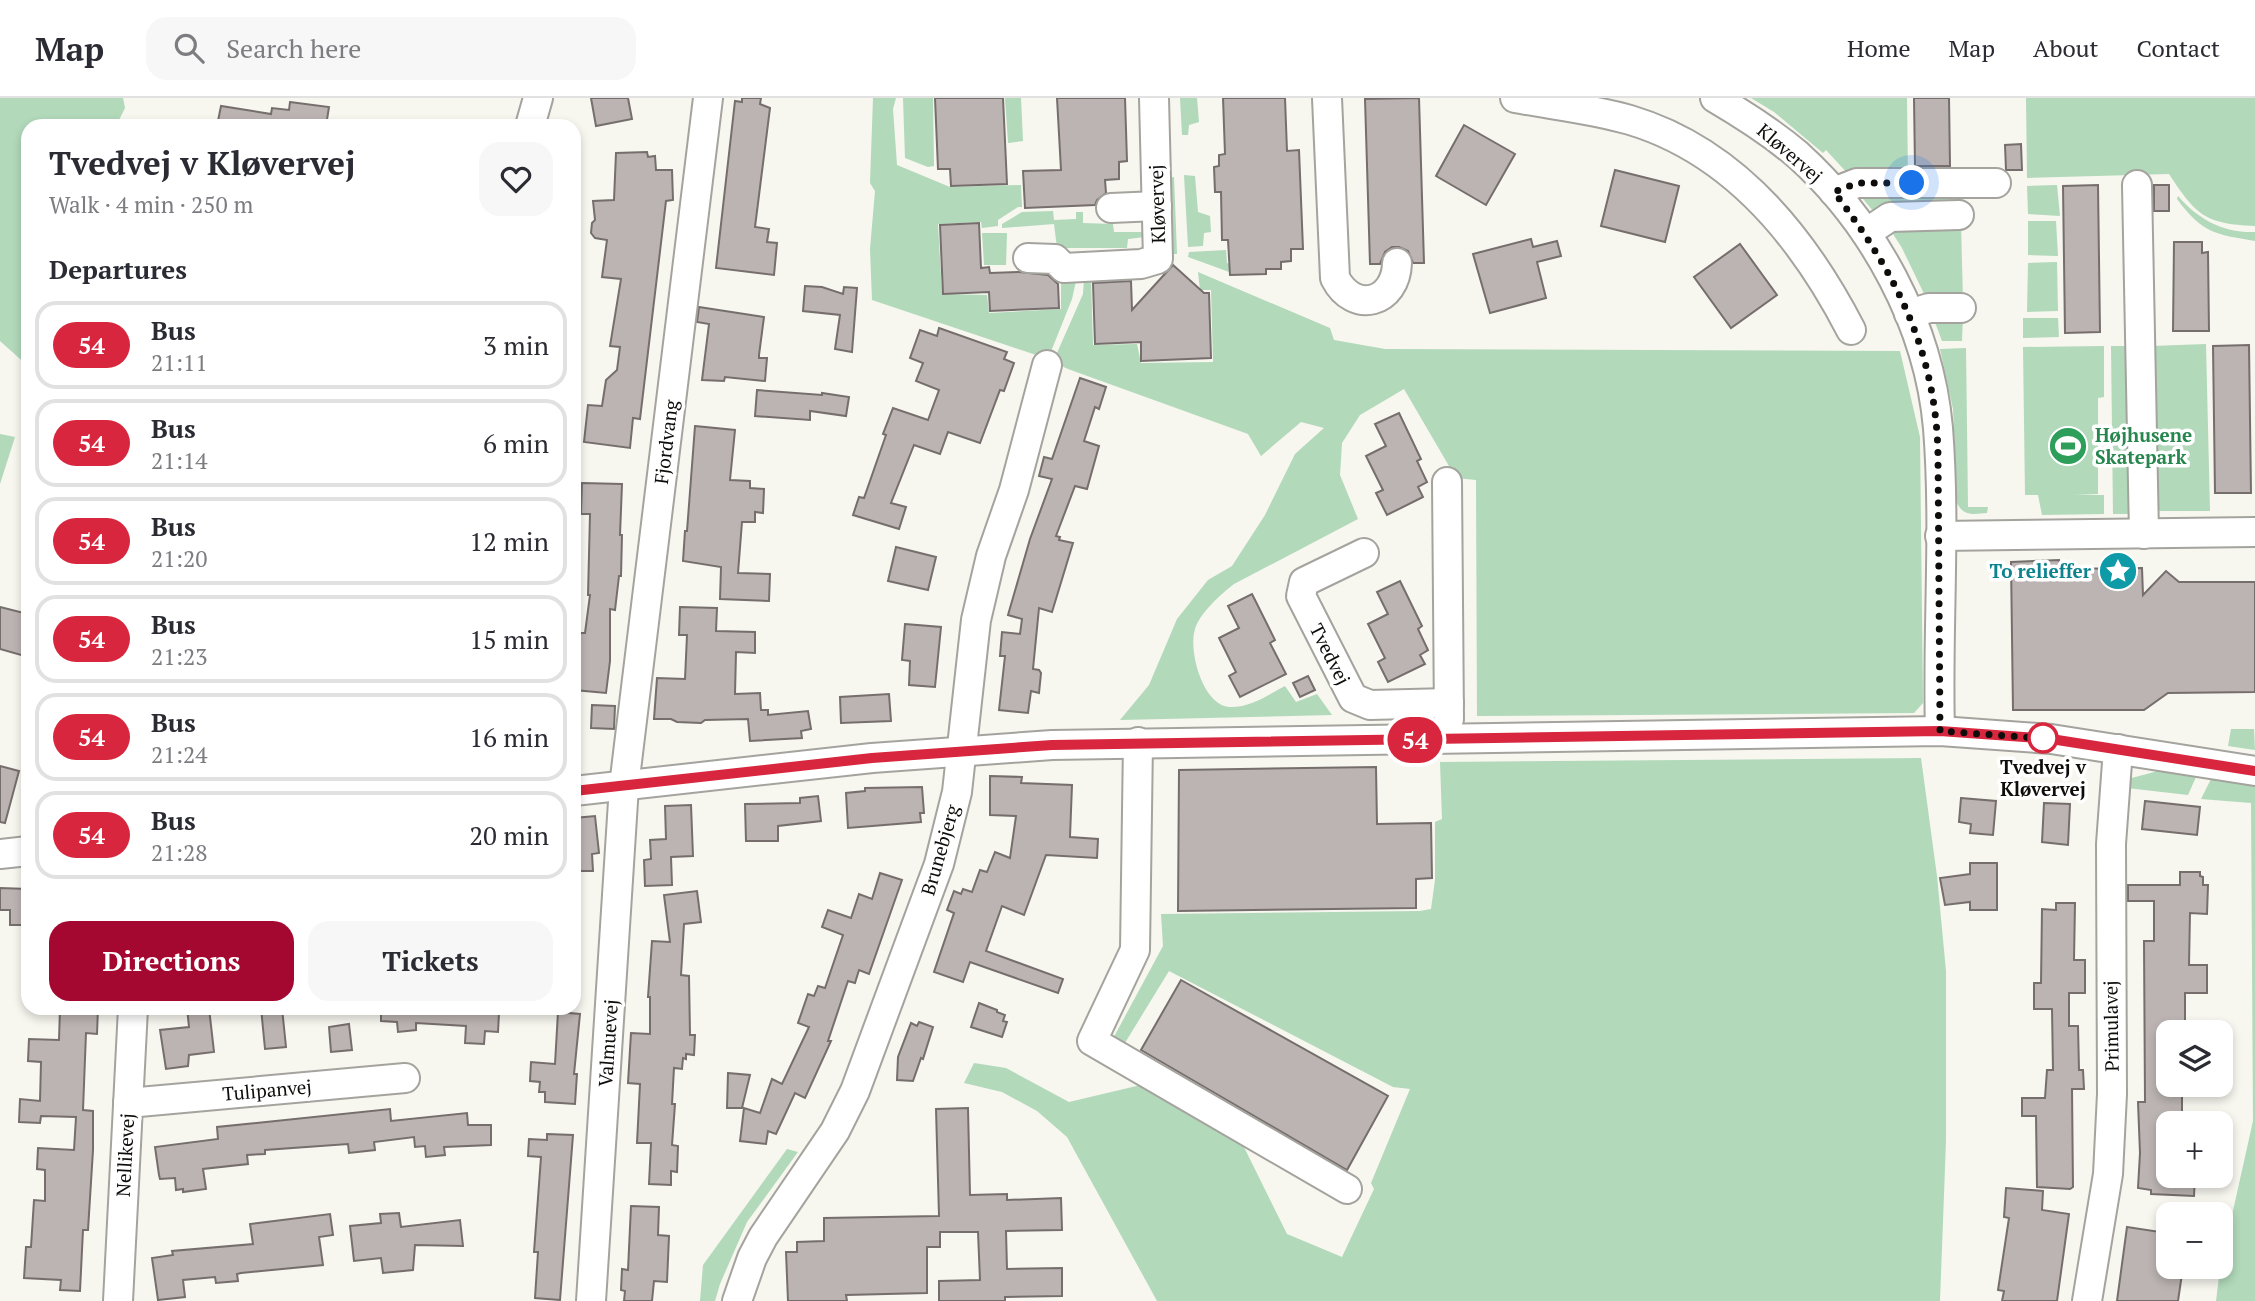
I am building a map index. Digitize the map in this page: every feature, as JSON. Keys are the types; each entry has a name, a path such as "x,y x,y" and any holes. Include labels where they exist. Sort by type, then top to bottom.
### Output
{"street":[{"path":"532,119 538,98"},
{"name":"Fjordvang","path":"624,786 708,98"},
{"name":"Kløvervej","path":"1028,258 1055,259 1064,268 1141,264 1158,259 1154,98"},
{"path":"1327,98 1335,278 1339,287 1355,299 1373,300 1388,291 1397,276 1397,263"},
{"path":"1515,98 1631,121 1671,137 1714,160 1759,198 1798,242 1834,297 1851,330"},
{"name":"Kløvervej","path":"1715,98 1757,123 1797,155 1834,192 1866,233 1885,264 1920,344 1938,428 1940,731"},
{"path":"1834,192 1857,183 1996,183"},
{"path":"2137,185 2144,534"},
{"path":"1111,208 1157,206"},
{"path":"1866,233 1891,217 1959,215"},
{"path":"1909,314 1929,308 1961,308"},
{"name":"Brunebjerg","path":"737,1301 752,1258 763,1237 835,1131 855,1091 939,864 957,792 976,620 991,556 1014,490 1047,365"},
{"path":"1447,482 1449,740"},
{"path":"1940,536 2255,532"},
{"name":"Tvedvej","path":"1364,553 1304,582 1301,589 1301,596 1353,698 1370,705 1448,703"},
{"path":"581,790 961,750 1139,743 1940,731 2051,739 2255,771"},
{"path":"1139,743 1135,950 1092,1041 1347,1189"},
{"name":"Primulavej","path":"2087,1301 2108,1174 2112,1094 2111,845 2119,749"},
{"name":"Valmuevej","path":"591,1301 624,786"},
{"name":"Nellikevej","path":"118,1301 133,1015"},
{"name":"Tulipanvej","path":"128,1103 405,1078"}],"green space":[{"path":"0,98 123,98 125,108 120,119 21,119 21,360 0,341"},
{"path":"873,98 896,98 893,109 897,165 950,187 1021,185 1022,207 998,220 998,226 982,228 981,222 938,224 942,294 987,295 989,313 1061,309 1061,278 1076,281 1072,299 1048,359 872,300 870,249 875,191 870,183"},
{"path":"903,98 933,98 934,166 928,167 905,158"},
{"path":"1005,98 1021,98 1023,141 1008,143"},
{"path":"1180,98 1197,98 1199,122 1189,125 1188,135 1182,135"},
{"path":"1751,98 1907,98 1908,179 1850,176 1826,150 1823,153 1774,112"},
{"path":"2026,98 2255,98 2255,226 2224,223 2203,215 2187,199 2169,174 2027,178"},
{"path":"1184,175 1195,176 1198,212 1210,216 1211,232 1204,233 1203,246 1188,247"},
{"path":"1174,177 1177,254 1168,254 1165,178"},
{"path":"1965,185 1961,209 1878,217 1859,194"},
{"path":"2057,185 2060,216 2028,214 2027,186"},
{"path":"2178,196 2194,212 2212,223 2232,230 2255,232 2255,241 2220,234 2203,226 2186,211 2177,199"},
{"path":"1053,211 1054,220 1076,219 1076,212 1083,212 1083,223 1113,224 1114,232 1145,232 1145,237 1128,239 1127,248 1057,248 1054,224 1002,228 1002,224 1022,212"},
{"path":"2028,221 2056,221 2058,256 2028,255"},
{"path":"1961,222 1963,302 1928,302 1902,248 1888,226"},
{"path":"982,233 1007,233 1006,265 984,265"},
{"path":"1226,250 1227,263 1231,265 1232,273 1188,257 1189,252"},
{"path":"2057,262 2058,311 2027,312 2028,263"},
{"path":"1198,272 1330,328 1334,340 1385,349 1900,351 1920,437 1923,703 1914,713 1477,716 1476,480 1456,478 1404,389 1360,415 1342,443 1340,475 1358,519 1234,584 1206,611 1195,629 1194,650 1200,676 1212,697 1220,704 1237,707 1259,700 1285,686 1296,702 1317,694 1332,715 1120,720 1149,685 1177,619 1208,580 1232,566 1265,515 1295,454 1324,428 1301,422 1261,456 1248,434 1053,362 1083,294 1084,278 1091,278 1093,345 1137,344 1141,363 1213,362 1211,290 1200,290"},
{"path":"1932,314 1963,314 1962,341 1942,341"},
{"path":"2023,318 2058,318 2059,337 2023,338"},
{"path":"2206,344 2210,511 2156,511 2152,346"},
{"name":"Højhusene Skatepark","path":"2104,346 2104,397 2098,398 2098,494 2074,495 2104,495 2104,514 2042,515 2038,495 2025,495 2023,347"},
{"path":"2111,346 2134,346 2134,514 2113,514"},
{"path":"1966,348 1968,507 1988,507 1987,513 1966,513 1957,503 1953,409 1940,349"},
{"path":"0,434 15,437 0,484"},
{"path":"2231,729 2254,729 2255,750 2228,746"},
{"path":"1921,758 1937,876 1946,971 1946,1141 1940,1301 1157,1301 1067,1137 1037,1111 1002,1092 964,1083 974,1063 1006,1068 1069,1102 1145,1084 1238,1135 1287,1234 1342,1257 1374,1189 1371,1183 1410,1089 1393,1087 1169,971 1120,1051 1109,1046 1163,946 1161,914 1431,909 1435,880 1435,822 1442,819 1440,762"},
{"path":"2158,771 2196,777 2188,795 2127,788 2128,779"},
{"path":"2211,779 2255,786 2255,1301 2216,1301 2219,1279 2233,1279 2233,1211 2253,1121 2251,803 2201,799"},
{"path":"787,1149 798,1152 747,1222 715,1301 700,1301 703,1265"}],"building":[{"path":"591,98 628,98 632,119 596,126"},
{"path":"742,98 761,98 760,104 770,108 755,227 769,229 767,242 777,243 774,275 716,268 735,101 742,102"},
{"path":"935,98 1003,98 1007,184 951,186 950,169 938,169"},
{"path":"1057,98 1125,98 1127,161 1119,162 1119,179 1105,180 1106,193 1095,205 1025,208 1023,171 1061,170"},
{"path":"1223,98 1285,98 1287,151 1299,150 1303,249 1291,249 1291,261 1281,262 1281,269 1266,269 1266,274 1230,275 1228,240 1222,240 1221,192 1215,192 1214,167 1219,166 1219,155 1225,154"},
{"path":"1419,98 1424,263 1413,263 1408,251 1392,247 1385,252 1380,264 1370,264 1365,99"},
{"path":"1914,98 1949,98 1950,166 1915,166"},
{"path":"290,102 329,107 327,119 218,119 221,106 271,114 272,108 289,110"},
{"path":"1464,125 1515,154 1486,205 1436,176"},
{"path":"2021,144 2022,170 2006,170 2005,145"},
{"path":"647,152 648,157 655,156 656,170 672,170 673,200 666,201 640,419 633,418 630,448 584,442 588,405 602,406 606,380 617,370 620,347 610,346 621,279 602,277 607,240 595,238 591,233 595,220 593,201 614,200 616,153"},
{"path":"1615,170 1679,186 1665,242 1601,226"},
{"path":"2098,185 2100,332 2065,333 2063,186"},
{"path":"2154,185 2169,185 2169,211 2154,211"},
{"path":"979,223 981,268 989,267 990,273 1048,275 1058,284 1059,308 990,311 989,292 943,294 940,225"},
{"path":"1531,239 1533,247 1557,241 1561,256 1537,262 1546,298 1490,313 1473,254"},
{"path":"2174,242 2202,242 2202,253 2208,252 2209,331 2173,331"},
{"path":"1740,244 1777,295 1731,328 1694,277"},
{"path":"1173,265 1204,293 1209,293 1211,358 1141,361 1141,342 1095,344 1093,283 1131,281 1132,310"},
{"path":"805,286 822,287 843,294 844,287 857,288 852,352 835,349 840,315 803,311"},
{"path":"699,307 764,317 759,358 767,358 765,381 725,377 724,381 702,380 709,324 697,322"},
{"path":"939,328 1007,352 1004,359 1014,363 1004,391 1000,390 980,443 948,432 940,454 914,445 891,503 906,507 899,529 853,515 859,497 864,498 893,408 928,420 939,390 916,381 923,363 910,358 920,330 937,336"},
{"path":"2249,345 2251,493 2215,493 2213,346"},
{"path":"1080,378 1106,387 1099,409 1095,407 1084,441 1099,446 1087,489 1075,486 1056,536 1060,537 1059,540 1073,543 1052,612 1039,608 1033,669 1041,673 1039,693 1031,691 1028,713 999,710 1005,656 1000,656 1002,632 1020,634 1022,619 1008,615 1030,539 1052,479 1039,476 1044,457 1052,459"},
{"path":"757,390 849,397 846,416 810,411 810,420 755,416"},
{"path":"1399,413 1421,459 1417,461 1427,482 1418,487 1423,497 1387,515 1376,493 1383,490 1366,456 1386,446 1375,424"},
{"path":"695,426 735,430 730,480 750,481 750,488 764,489 763,513 755,512 755,522 742,522 738,573 770,574 769,601 720,599 721,567 683,561"},
{"path":"582,483 622,484 621,576 615,610 610,609 610,661 606,693 581,691 581,633 585,633 590,595 590,514 581,514"},
{"path":"896,547 936,557 928,590 888,581"},
{"path":"2059,560 2060,569 2142,568 2143,595 2166,571 2179,582 2255,582 2255,692 2168,693 2144,710 2013,710 2011,562"},
{"path":"1400,581 1422,626 1418,629 1428,650 1420,655 1425,664 1388,682 1378,662 1385,658 1368,624 1388,614 1377,592"},
{"path":"1252,594 1275,640 1270,643 1286,674 1240,697 1229,676 1236,672 1219,638 1239,628 1228,606"},
{"path":"0,607 21,612 21,655 0,649"},
{"path":"680,607 717,608 716,631 755,632 755,653 736,652 735,694 760,693 761,710 768,710 768,715 808,711 811,729 801,731 802,738 750,741 748,719 705,720 701,723 654,719 657,678 685,679 687,635 679,635"},
{"path":"905,624 941,627 935,687 909,685 910,661 902,660"},
{"path":"1308,676 1315,690 1300,697 1293,683"},
{"path":"889,694 891,721 841,723 840,697"},
{"path":"592,705 615,706 614,729 591,728"},
{"path":"0,766 19,771 5,823 0,822"},
{"path":"1376,767 1377,824 1431,823 1432,878 1416,879 1416,908 1178,911 1179,770"},
{"path":"990,776 1022,777 1021,783 1072,785 1070,837 1098,839 1097,858 1046,855 1024,915 1002,906 986,951 1063,979 1058,993 970,962 963,982 934,972 954,913 947,910 954,891 961,894 963,889 972,892 980,870 987,872 995,852 1010,858 1016,816 990,815"},
{"path":"922,787 924,813 920,813 921,822 848,828 846,793 865,791 865,788"},
{"path":"818,796 821,821 778,826 778,841 746,841 745,804 800,803 800,798"},
{"path":"1961,798 1996,801 1993,835 1970,833 1971,824 1959,822"},
{"path":"2145,801 2200,807 2197,835 2142,829"},
{"path":"2044,803 2070,804 2068,845 2042,842"},
{"path":"691,805 693,856 671,857 672,885 645,886 644,860 651,859 650,840 666,839 665,806"},
{"path":"595,816 599,853 592,854 593,871 581,871 581,817"},
{"path":"1970,863 1997,863 1997,910 1970,910 1970,902 1945,905 1940,878 1970,874"},
{"path":"2180,872 2200,872 2203,885 2208,885 2207,914 2190,913 2189,965 2207,965 2207,993 2185,993 2185,1020 2156,1020 2156,1097 2182,1097 2182,1111 2156,1111 2156,1188 2194,1188 2194,1196 2151,1194 2151,1190 2138,1188 2138,1102 2145,1102 2144,941 2154,941 2154,901 2128,901 2128,885 2180,885"},
{"path":"880,873 902,880 869,974 859,970 855,983 848,981 828,1041 831,1041 805,1098 795,1093 776,1134 768,1131 766,1144 740,1141 744,1108 760,1113 772,1079 782,1084 809,1027 798,1023 808,994 814,996 818,986 825,988 843,935 822,927 828,910 851,918 859,894 872,899"},
{"path":"0,888 21,889 21,925 10,925 10,910 0,910"},
{"path":"697,891 701,922 684,924 681,975 689,976 690,1035 695,1035 694,1055 686,1054 682,1069 674,1068 672,1145 678,1146 677,1172 671,1171 671,1185 649,1184 651,1143 637,1143 640,1084 628,1083 631,1033 650,1034 648,997 652,941 670,942 664,895"},
{"path":"2056,903 2075,903 2074,960 2085,960 2085,993 2069,993 2069,1026 2078,1026 2079,1070 2083,1070 2084,1089 2072,1089 2073,1187 2070,1189 2037,1187 2036,1116 2022,1116 2022,1098 2045,1098 2047,1070 2053,1070 2052,1009 2034,1009 2034,983 2041,983 2042,909 2056,910"},
{"path":"1181,980 1388,1096 1347,1170 1141,1050"},
{"path":"979,1003 1005,1015 1003,1021 1007,1022 1002,1037 971,1027"},
{"path":"60,1015 98,1015 97,1034 86,1033 83,1110 93,1111 93,1150 88,1230 83,1230 80,1291 60,1290 61,1280 24,1278 26,1247 31,1247 34,1200 45,1201 45,1170 37,1169 38,1148 74,1150 76,1117 41,1116 40,1123 19,1122 20,1099 40,1101 41,1062 28,1061 29,1039 59,1040"},
{"path":"188,1015 210,1015 214,1052 189,1055 188,1066 166,1069 160,1030 189,1027"},
{"path":"262,1015 283,1015 286,1047 265,1049"},
{"path":"381,1015 499,1015 498,1032 485,1031 484,1044 465,1043 466,1026 416,1023 416,1030 398,1032 397,1022 381,1021"},
{"path":"558,1015 580,1015 574,1074 577,1074 575,1104 545,1102 545,1092 539,1092 540,1082 530,1081 531,1062 555,1064"},
{"path":"919,1022 933,1027 923,1059 921,1058 913,1081 897,1080 898,1057 911,1023 917,1026"},
{"path":"349,1024 352,1050 331,1052 329,1027"},
{"path":"728,1073 750,1075 742,1108 727,1108"},
{"path":"968,1108 970,1195 1007,1194 1007,1200 1061,1198 1062,1230 1006,1231 1007,1269 1062,1268 1062,1296 1005,1297 1005,1301 939,1301 939,1281 980,1280 978,1232 940,1232 940,1247 927,1247 927,1293 846,1295 847,1301 788,1301 786,1252 797,1252 797,1242 824,1241 824,1218 939,1216 936,1109"},
{"path":"390,1109 391,1121 467,1113 468,1125 491,1125 491,1145 444,1147 445,1155 426,1157 425,1146 415,1147 414,1137 374,1142 375,1150 349,1153 348,1144 265,1150 265,1154 247,1155 248,1164 203,1169 206,1189 183,1192 183,1189 176,1190 175,1178 160,1179 155,1147 218,1139 217,1127"},
{"path":"547,1134 573,1135 560,1300 535,1298 538,1252 534,1252 541,1157 528,1156 529,1139 547,1140"},
{"path":"2006,1188 2043,1191 2042,1210 2069,1214 2057,1301 2002,1301 2004,1291 1998,1290 2009,1218 2004,1217"},
{"path":"631,1206 659,1207 658,1235 669,1236 667,1282 654,1281 652,1301 624,1301 625,1291 621,1290 622,1269 628,1270"},
{"path":"399,1213 401,1227 460,1220 463,1246 415,1245 413,1270 383,1273 381,1258 354,1261 350,1226 381,1223 380,1214"},
{"path":"330,1214 333,1235 319,1237 323,1265 241,1273 237,1274 238,1281 216,1283 215,1277 183,1280 185,1297 158,1300 152,1258 173,1255 172,1251 253,1244 250,1224"},
{"path":"2127,1227 2156,1231 2156,1279 2181,1279 2178,1301 2117,1301"}],"bus line":[{"name":"54","path":"581,790 872,758 1052,745 1940,731 2051,739 2255,771"}],"place":[{"name":"Højhusene Skatepark","path":"2068,446"},
{"name":"To relieffer","path":"2118,571"},
{"name":"Tvedvej v Kløvervej","path":"2043,738"}],"route":[{"path":"1912,183 1857,183 1834,192 1866,233 1905,303 1931,386 1938,428 1940,731 2051,739 2043,738"}]}
